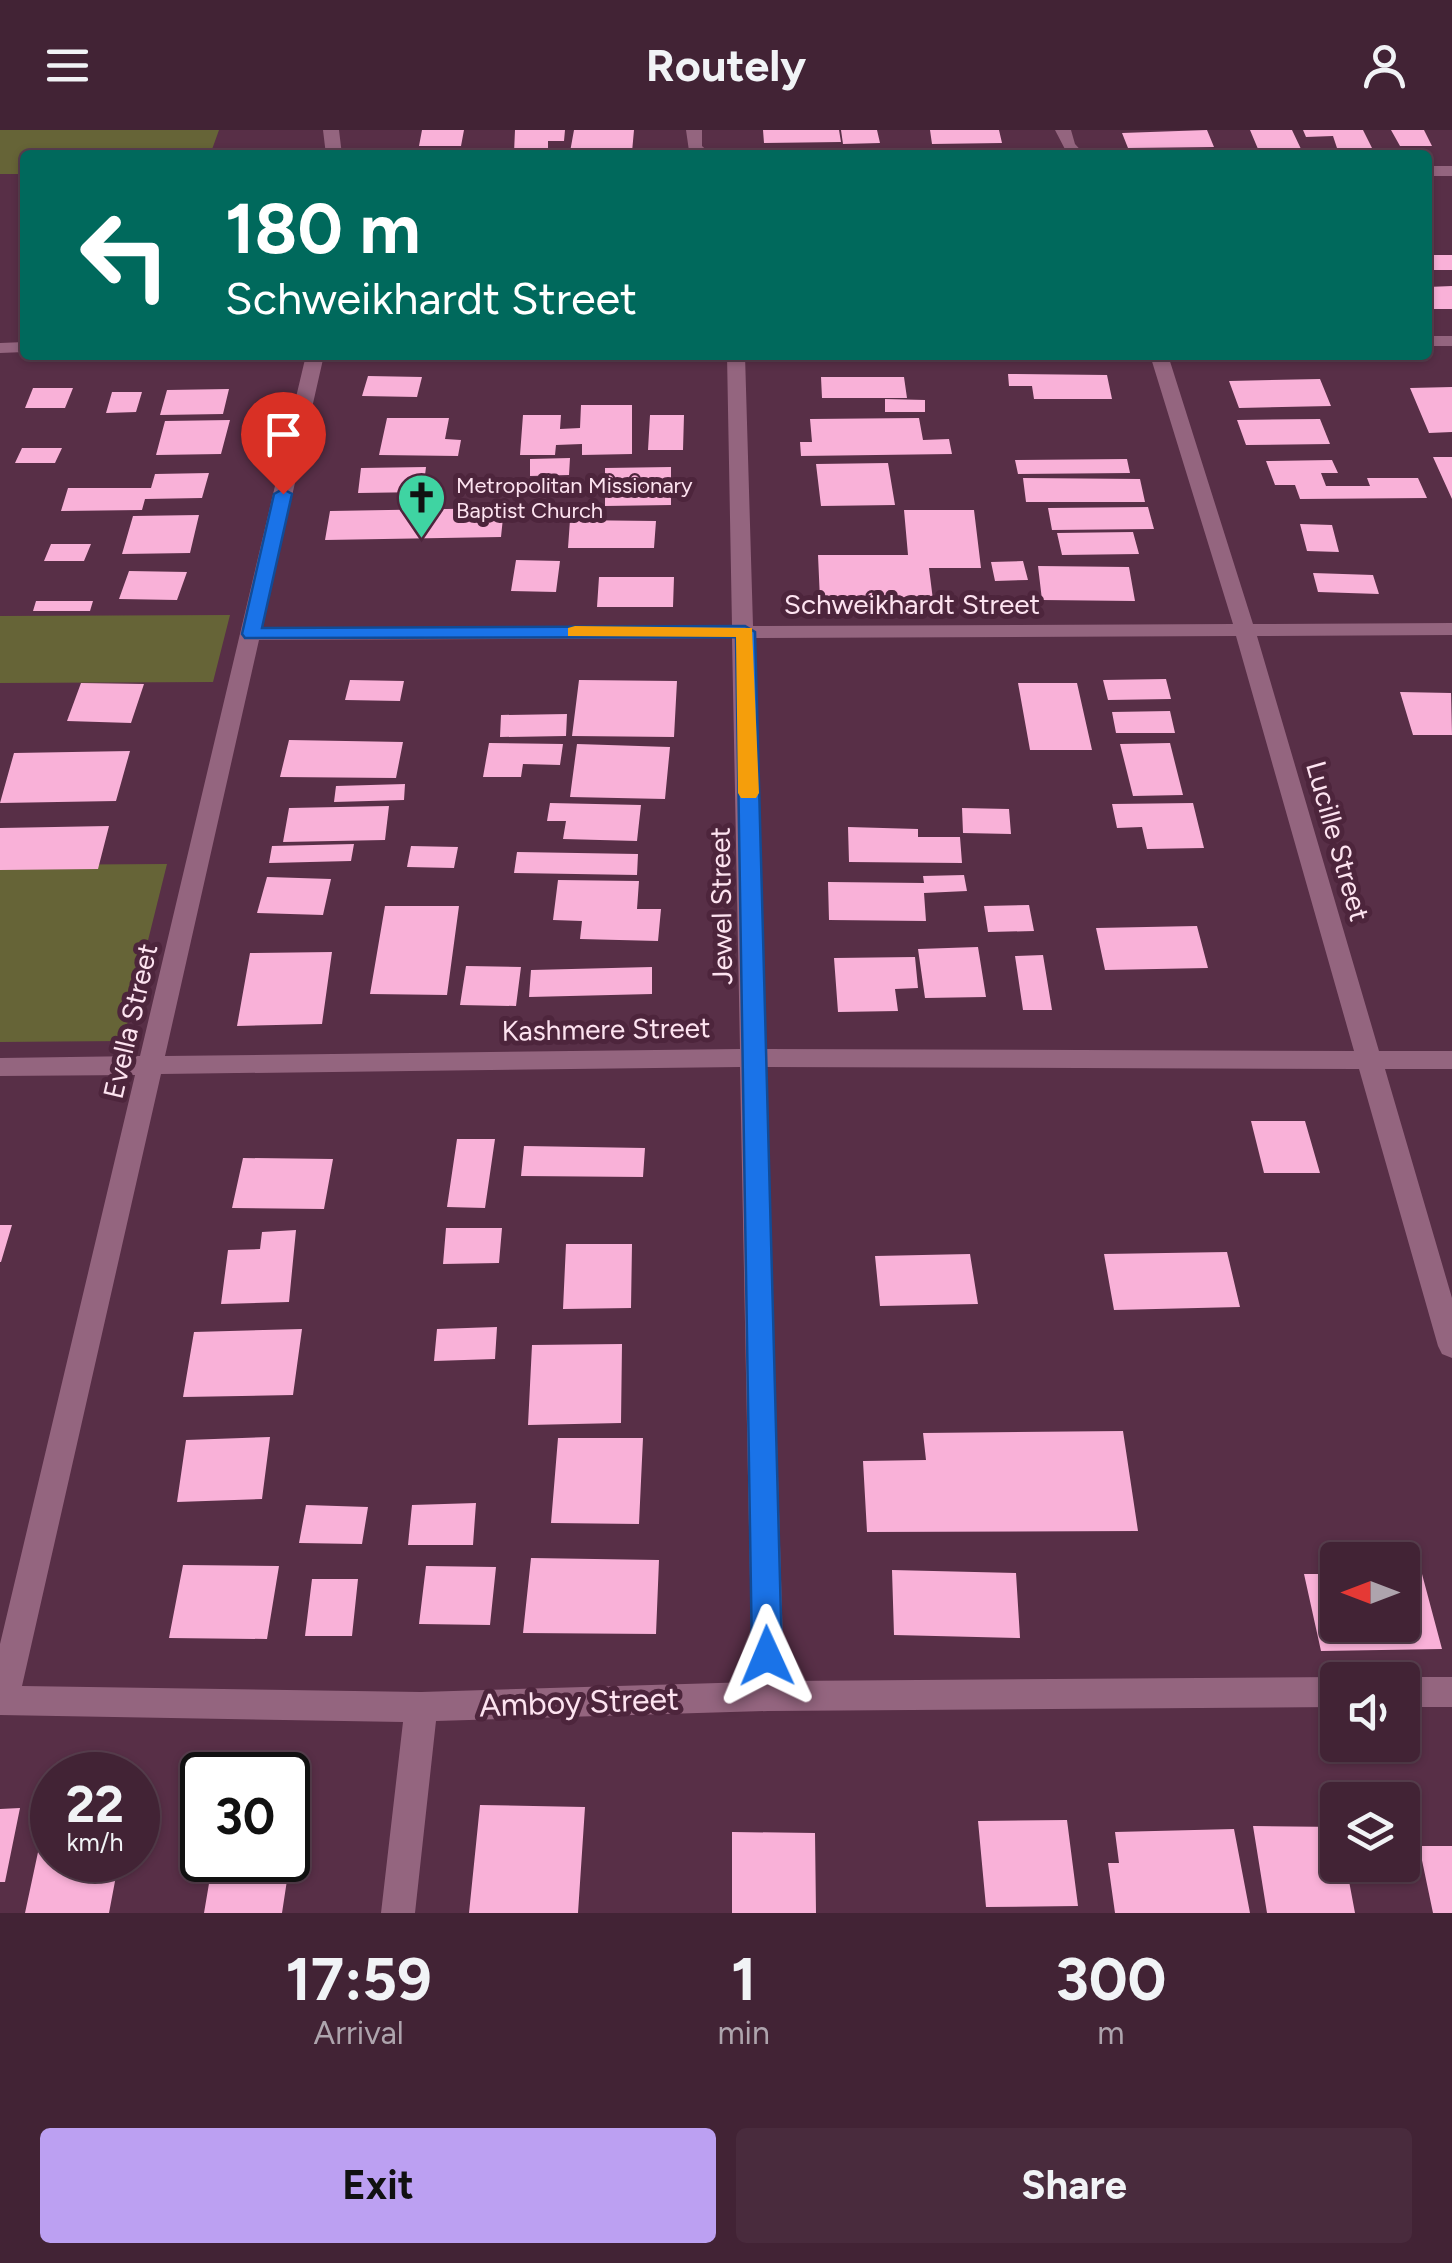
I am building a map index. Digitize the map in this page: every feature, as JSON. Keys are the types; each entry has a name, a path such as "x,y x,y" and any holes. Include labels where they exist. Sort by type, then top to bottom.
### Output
{"street":[{"name":"Evella Street","path":"2,1700 313,360"},
{"name":"Jewel Street","path":"736,360 768,1696"},
{"name":"Lucille Street","path":"1161,360 1372,1060 1452,1346"},
{"name":"Schweikhardt Street","path":"252,634 1452,630"},
{"name":"Kashmere Street","path":"0,1067 754,1058 1452,1060"},
{"name":"Amboy Street","path":"2,1700 420,1706 768,1696 1320,1692"},
{"path":"1420,1692 1452,1692"},
{"path":"398,1913 420,1706"}],"shaded area":[{"path":"0,130 219,130 212,150 20,150 20,174 0,174"},
{"path":"230,615 213,682 0,683 0,616"},
{"path":"167,864 123,1041 0,1042 0,865"}],"building":[{"path":"422,130 464,130 461,146 419,146"},
{"path":"515,130 565,130 564,141 548,141 548,150 514,150"},
{"path":"574,130 634,130 632,150 570,150"},
{"path":"763,130 839,130 841,142 764,143"},
{"path":"841,130 877,130 880,143 843,144"},
{"path":"930,130 999,130 1002,143 932,144"},
{"path":"1207,130 1214,147 1128,148 1122,133"},
{"path":"1250,130 1292,130 1301,149 1258,149"},
{"path":"1303,130 1363,130 1372,148 1337,148 1333,136 1306,137"},
{"path":"1391,130 1424,130 1432,146 1400,146"},
{"path":"1432,255 1452,255 1452,270 1432,270"},
{"path":"1452,286 1452,309 1432,309 1432,287"},
{"path":"1008,374 1107,375 1112,399 1034,399 1032,386 1009,386"},
{"path":"368,376 422,377 417,397 362,396"},
{"path":"821,377 904,377 907,398 822,398"},
{"path":"1320,379 1331,406 1239,408 1229,381"},
{"path":"1452,387 1452,432 1429,433 1410,388"},
{"path":"33,388 73,388 65,408 25,408"},
{"path":"229,389 223,414 160,415 167,390"},
{"path":"112,392 142,392 136,412 106,413"},
{"path":"885,399 925,400 925,412 885,412"},
{"path":"581,405 632,405 632,454 582,455 582,444 556,445 555,455 520,455 523,415 561,415 560,429 580,428"},
{"path":"650,415 684,415 683,450 648,450"},
{"path":"387,418 449,418 445,439 461,440 458,456 379,455"},
{"path":"919,418 923,440 949,439 952,454 801,456 800,442 812,442 810,419"},
{"path":"1320,419 1330,444 1246,445 1237,420"},
{"path":"230,420 221,454 156,455 165,421"},
{"path":"22,448 62,448 55,463 15,463"},
{"path":"1433,457 1452,457 1452,499"},
{"path":"570,458 569,475 530,476 530,459"},
{"path":"1127,459 1130,473 1018,474 1015,460"},
{"path":"1332,460 1338,473 1321,473 1326,486 1370,486 1367,478 1418,478 1427,498 1300,499 1295,485 1275,485 1266,461"},
{"path":"888,463 895,505 821,506 816,464"},
{"path":"426,467 423,492 358,493 361,468"},
{"path":"671,467 671,505 605,506 605,468"},
{"path":"209,473 202,498 145,499 142,510 61,511 68,488 151,488 155,474"},
{"path":"1023,478 1140,479 1145,502 1026,502"},
{"path":"1148,507 1154,529 1052,530 1048,508"},
{"path":"504,508 501,537 325,540 330,511"},
{"path":"904,510 974,510 981,568 929,568 933,600 820,600 818,555 908,555"},
{"path":"199,515 190,553 122,554 133,516"},
{"path":"570,520 656,521 654,548 568,548"},
{"path":"1300,524 1332,525 1339,552 1307,551"},
{"path":"1133,532 1139,554 1062,555 1057,533"},
{"path":"51,544 91,544 84,561 44,561"},
{"path":"516,560 560,561 556,592 511,591"},
{"path":"1023,561 1028,580 995,581 991,562"},
{"path":"1038,566 1129,567 1135,601 1042,600"},
{"path":"129,571 187,572 177,600 119,599"},
{"path":"1313,573 1373,575 1379,594 1318,592"},
{"path":"599,577 674,577 673,607 597,607"},
{"path":"36,601 93,601 90,611 33,611"},
{"path":"1166,679 1171,699 1108,700 1103,680"},
{"path":"350,680 404,681 400,701 345,700"},
{"path":"579,680 677,681 674,737 572,736"},
{"path":"81,683 144,684 131,723 67,721"},
{"path":"1018,683 1077,683 1092,750 1030,750"},
{"path":"1400,692 1451,693 1452,735 1413,735"},
{"path":"1170,711 1175,733 1116,733 1112,712"},
{"path":"567,714 566,736 500,737 501,715"},
{"path":"289,740 403,742 396,778 280,777"},
{"path":"489,743 563,744 560,765 523,764 521,777 483,777"},
{"path":"1170,743 1183,795 1133,796 1120,744"},
{"path":"577,744 670,747 665,799 570,797"},
{"path":"130,751 116,801 0,803 14,753"},
{"path":"405,784 404,800 334,802 336,786"},
{"path":"550,803 641,805 637,841 563,839 566,821 547,821"},
{"path":"1193,803 1204,848 1147,849 1142,827 1117,828 1112,804"},
{"path":"389,806 385,840 283,842 289,808"},
{"path":"962,808 1009,809 1011,834 963,833"},
{"path":"109,826 98,869 0,870 0,828"},
{"path":"848,827 918,829 918,837 960,837 962,863 849,862"},
{"path":"354,844 351,861 269,863 272,846"},
{"path":"411,846 458,847 454,868 407,867"},
{"path":"517,852 638,854 637,875 514,873"},
{"path":"964,875 967,891 924,893 926,921 829,920 828,882 924,883 923,876"},
{"path":"267,877 331,879 323,915 257,913"},
{"path":"558,880 639,881 637,909 661,909 658,941 580,939 582,921 553,920"},
{"path":"1029,905 1034,931 988,932 984,906"},
{"path":"385,906 459,906 447,995 370,994"},
{"path":"1197,926 1208,968 1105,970 1096,928"},
{"path":"978,947 986,997 925,998 918,949"},
{"path":"332,952 322,1024 237,1026 250,953"},
{"path":"1043,955 1052,1010 1023,1010 1015,956"},
{"path":"915,957 918,988 895,989 898,1011 838,1012 834,958"},
{"path":"466,966 521,967 516,1006 460,1005"},
{"path":"652,967 652,994 529,997 531,970"},
{"path":"1251,1121 1305,1121 1320,1173 1264,1173"},
{"path":"457,1139 495,1139 485,1208 447,1207"},
{"path":"524,1146 645,1148 643,1177 521,1176"},
{"path":"243,1158 333,1159 324,1209 232,1208"},
{"path":"0,1225 12,1225 1,1262 0,1262"},
{"path":"446,1228 502,1228 499,1263 443,1264"},
{"path":"296,1230 289,1302 221,1304 228,1250 260,1249 262,1232"},
{"path":"566,1244 632,1244 631,1308 563,1309"},
{"path":"1227,1252 1240,1307 1114,1310 1104,1254"},
{"path":"970,1254 978,1304 880,1306 875,1256"},
{"path":"497,1327 495,1359 434,1361 437,1329"},
{"path":"302,1329 293,1395 183,1397 194,1332"},
{"path":"622,1344 621,1423 528,1425 532,1345"},
{"path":"1123,1431 1138,1531 867,1532 863,1461 926,1460 923,1433"},
{"path":"270,1437 262,1499 177,1502 186,1440"},
{"path":"558,1438 643,1438 639,1524 551,1523"},
{"path":"476,1503 473,1545 408,1545 412,1505"},
{"path":"306,1505 368,1507 362,1544 299,1543"},
{"path":"531,1558 659,1560 656,1634 523,1633"},
{"path":"183,1565 279,1566 267,1639 169,1638"},
{"path":"426,1566 496,1567 490,1625 419,1624"},
{"path":"892,1570 1016,1573 1020,1638 894,1635"},
{"path":"1304,1574 1320,1574 1320,1642 1420,1642 1422,1574 1442,1649 1321,1651"},
{"path":"312,1579 358,1579 352,1636 305,1636"},
{"path":"480,1805 585,1807 578,1913 469,1913"},
{"path":"20,1808 5,1882 0,1882 0,1809"},
{"path":"1067,1820 1078,1906 986,1907 978,1821"},
{"path":"1253,1826 1320,1827 1320,1882 1349,1882 1355,1913 1267,1913"},
{"path":"1234,1829 1250,1913 1115,1913 1108,1863 1119,1863 1115,1832"},
{"path":"732,1832 815,1833 816,1913 732,1913"},
{"path":"1420,1846 1452,1846 1452,1913 1433,1913"},
{"path":"32,1882 115,1882 109,1913 25,1913"},
{"path":"209,1882 287,1882 282,1913 204,1913"}],"slow traffic":[{"path":"575,632 745,632 749,793"}],"place":[{"name":"Metropolitan Missionary Baptist Church","path":"421,540"}],"route":[{"path":"283,494 252,634 745,632 767,1656"}]}
